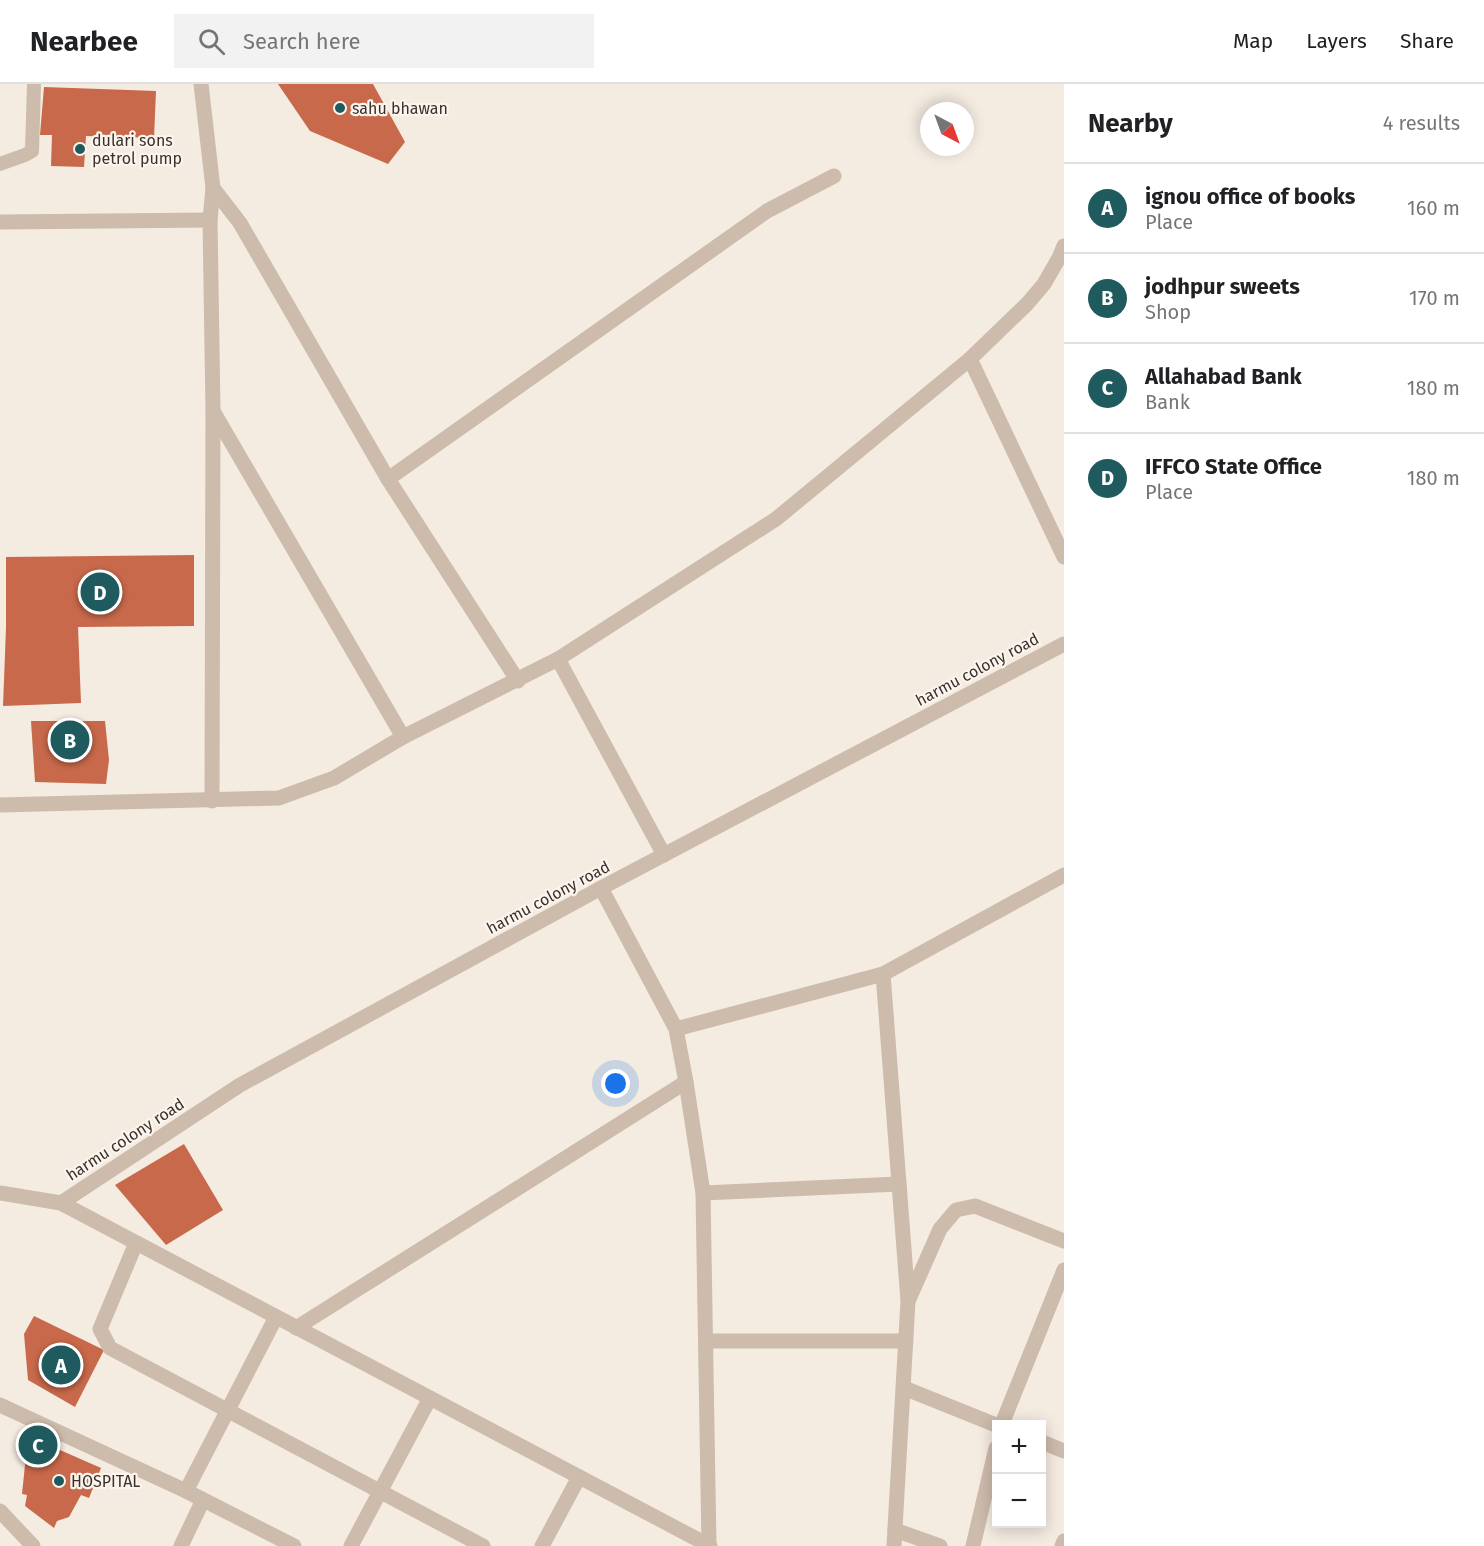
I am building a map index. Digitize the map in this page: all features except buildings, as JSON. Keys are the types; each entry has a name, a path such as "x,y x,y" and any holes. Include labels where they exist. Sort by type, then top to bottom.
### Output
{"street":[{"path":"201,84 213,188 210,220 213,411 212,801"},
{"path":"388,479 767,211 834,176"},
{"path":"213,188 240,223 388,479 518,681"},
{"path":"0,222 210,220"},
{"path":"0,805 279,798 334,778 403,737 558,659 776,519 970,359 1027,304 1044,284 1064,246"},
{"path":"970,359 1064,557"},
{"path":"213,411 403,737"},
{"name":"harmu colony road","path":"61,1203 240,1085 601,888 1064,644"},
{"path":"558,659 664,855"},
{"path":"675,1029 883,974 1064,875"},
{"path":"0,1193 61,1203 709,1546 703,1192 686,1082 675,1029 601,888"},
{"path":"883,974 908,1301 894,1546"},
{"path":"296,1328 686,1082"},
{"path":"703,1192 899,1184"},
{"path":"908,1301 940,1229 956,1210 975,1206 1064,1240"},
{"path":"136,1243 100,1329 110,1348 483,1546"},
{"path":"1004,1420 1064,1270"},
{"path":"186,1491 276,1317"},
{"path":"706,1341 906,1341"},
{"path":"904,1388 992,1423"},
{"path":"351,1546 430,1398"},
{"path":"0,1405 186,1491 294,1546"},
{"path":"1046,1444 1064,1451"},
{"path":"973,1546 992,1465"},
{"path":"542,1546 579,1477"},
{"path":"181,1546 203,1500"},
{"path":"0,1511 34,1545"},
{"path":"895,1530 939,1546"},
{"path":"1062,1546 1064,1541"}],"lane":[{"path":"0,164 32,151 34,84"}],"place":[{"name":"sahu bhawan","path":"340,108"},
{"name":"dulari sons petrol pump","path":"80,149"},
{"name":"IFFCO State Office","path":"100,592"},
{"name":"jodhpur sweets","path":"70,740"},
{"name":"ignou office of books","path":"61,1365"},
{"name":"Allahabad Bank","path":"38,1445"},
{"name":"HOSPITAL","path":"59,1481"}]}
